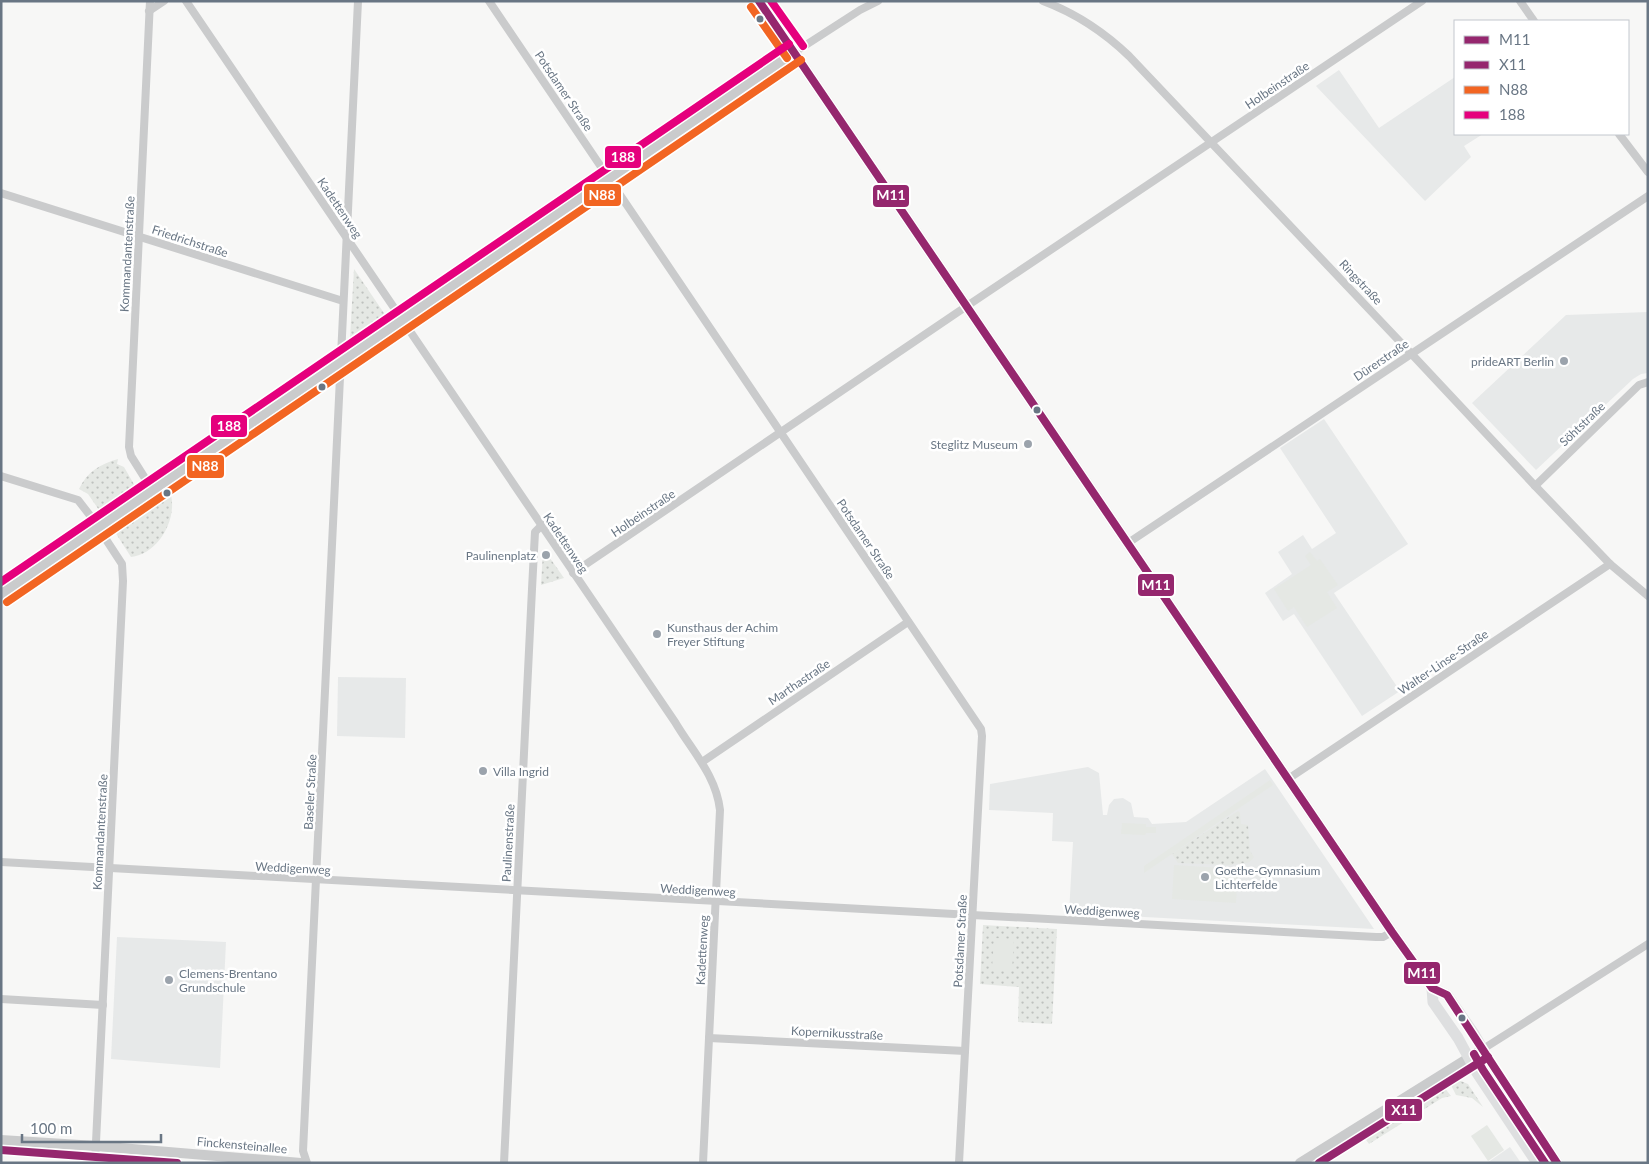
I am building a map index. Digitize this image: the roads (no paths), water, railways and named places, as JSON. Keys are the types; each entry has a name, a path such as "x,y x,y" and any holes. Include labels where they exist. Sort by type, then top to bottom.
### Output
{"main road":[{"path":"759,1 1392,932 1432,988 1447,995 1557,1163"},
{"path":"1432,988 1433,1002 1537,1163"}],"street":[{"name":"Kommandantenstraße","path":"150,1 129,447 131,456 153,491"},
{"path":"149,11 164,1"},
{"name":"Kadettenweg","path":"186,1 702,762 712,781 720,810 703,1163"},
{"name":"Baseler Straße","path":"307,1163 303,1151 358,1"},
{"name":"Potsdamer Straße","path":"489,1 982,733 960,1163"},
{"path":"1,594 610,180 794,52 860,10 878,1"},
{"name":"Ringstraße","path":"1043,1 1072,14 1113,42 1212,142 1610,564 1648,596"},
{"name":"Holbeinstraße","path":"573,573 1422,1"},
{"path":"1520,1 1533,20"},
{"path":"1620,135 1648,172"},
{"name":"Friedrichstraße","path":"1,193 343,302"},
{"name":"Dürerstraße","path":"1128,544 1648,196"},
{"name":"Söhtstraße","path":"1535,486 1639,385 1648,382"},
{"name":"Kommandantenstraße","path":"1,476 78,500 122,564 123,581 95,1163"},
{"name":"Paulinenstraße","path":"504,1163 535,532 541,526"},
{"name":"Walter-Linse-Straße","path":"1288,779 1610,564"},
{"name":"Marthastraße","path":"702,762 908,622"},
{"name":"Weddigenweg","path":"1,862 1376,937 1384,937 1392,932"},
{"path":"1300,1163 1648,944"},
{"path":"1,999 102,1005"},
{"name":"Kopernikusstraße","path":"709,1038 965,1051"},
{"name":"Finckensteinallee","path":"1,1140 301,1163"}],"place":[{"name":"prideART Berlin","path":"1564,361"},
{"name":"Steglitz Museum","path":"1028,444"},
{"name":"Paulinenplatz","path":"546,555"},
{"name":"Kunsthaus der Achim Freyer Stiftung","path":"657,634"},
{"name":"Villa Ingrid","path":"483,771"},
{"name":"Goethe-Gymnasium Lichterfelde","path":"1205,877"},
{"name":"Clemens-Brentano Grundschule","path":"169,980"}]}
